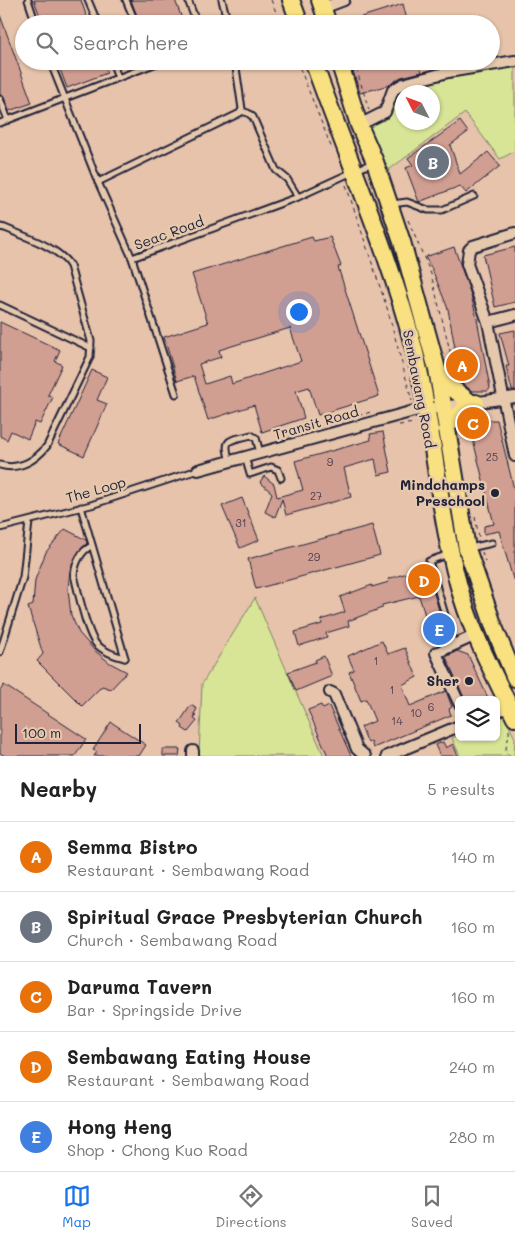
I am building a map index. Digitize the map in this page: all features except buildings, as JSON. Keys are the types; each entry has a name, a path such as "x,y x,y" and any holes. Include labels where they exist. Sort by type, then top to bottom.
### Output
{"main road":[{"path":"291,0 297,15"},
{"name":"Sembawang Road","path":"316,70 348,175 385,252 414,349 419,405 434,467 460,551 515,678"},
{"name":"Sembawang Road","path":"342,70 359,125 375,162 402,242 437,370 446,426 460,551 458,583 507,715"},
{"path":"437,370 452,388 473,403 446,426"}],"street":[{"path":"322,4 344,0"},
{"path":"500,63 515,61"},
{"path":"359,125 386,112 390,94 403,84 460,70"},
{"path":"515,233 479,243 469,250 467,264 488,322 515,456"},
{"path":"488,322 515,315"},
{"name":"Transit Road","path":"198,470 387,417 419,405 443,407 515,397"},
{"path":"455,696 436,653 476,635"},
{"path":"330,692 334,694 357,749 365,756"},
{"path":"387,756 455,728"}],"lane":[{"path":"28,0 33,15"},
{"path":"88,0 94,15"},
{"path":"126,0 132,15"},
{"path":"188,0 194,15"},
{"path":"222,0 226,15"},
{"name":"Seac Road","path":"53,70 98,182 132,258 298,198 375,162"},
{"path":"115,70 118,78"},
{"path":"0,123 136,70"},
{"path":"236,70 241,111"},
{"path":"0,99 8,120"},
{"path":"98,182 241,111 253,117 276,170 287,179 298,198"},
{"path":"389,205 407,202 428,210 442,210 474,196"},
{"path":"0,227 59,253 66,259 70,266 91,341 88,363 44,450 36,458 26,463 7,467 0,465"},
{"path":"132,258 176,394"},
{"path":"0,305 91,348"},
{"path":"230,461 226,444 251,435 256,438 260,453"},
{"path":"245,457 250,474 272,467 278,470 281,478"},
{"name":"The Loop","path":"0,528 82,507 198,470"},
{"path":"82,507 126,658 117,656 99,646 90,634 74,570 83,552 92,546"},
{"path":"0,652 23,577 29,522"},
{"path":"454,645 429,562 460,551 492,543"}],"path":[{"path":"271,0 277,15"},
{"path":"301,70 332,149"},
{"path":"348,175 388,311 419,405"},
{"path":"507,715 509,732 506,753 511,756"}],"green space":[{"path":"515,65 515,151 500,159 465,113 382,175 359,125 389,113 393,90 395,90 395,130 440,130 440,85 416,85 483,70 500,70 500,66"},
{"path":"255,598 324,756 199,756 202,684"},
{"path":"504,716 515,738 514,756 460,756 452,738 455,737 455,741 500,741 500,718"}],"place":[{"name":"Spiritual Grace Presbyterian Church","path":"433,162"},
{"name":"Semma Bistro","path":"462,365"},
{"name":"Daruma Tavern","path":"473,423"},
{"name":"Mindchamps Preschool","path":"495,493"},
{"name":"Sembawang Eating House","path":"424,580"},
{"name":"Hong Heng","path":"439,629"},
{"name":"Sher","path":"469,681"}]}
